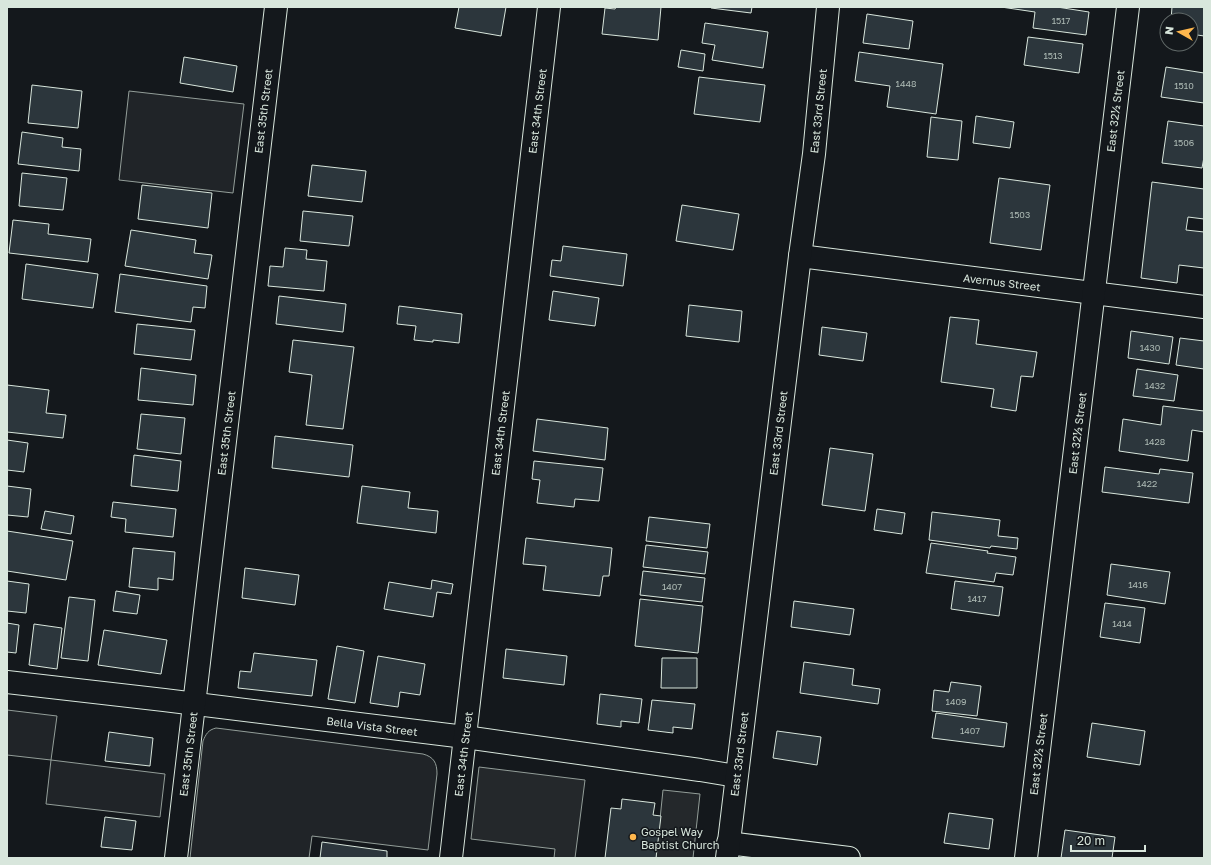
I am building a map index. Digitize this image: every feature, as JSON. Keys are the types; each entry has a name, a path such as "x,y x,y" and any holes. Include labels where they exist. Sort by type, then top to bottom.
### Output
{"street":[{"name":"East 35th Street","path":"176,858 276,7"},
{"name":"East 34th Street","path":"451,858 549,7"},
{"name":"East 33rd Street","path":"728,851 800,256 814,154 828,7"},
{"name":"East 32½ Street","path":"1026,858 1128,7"},
{"name":"Avernus Street","path":"800,256 1204,307"},
{"name":"Bella Vista Street","path":"7,682 465,737 736,776"},
{"path":"728,851 849,858"}],"shaded area":[{"path":"129,91 244,104 233,193 119,180"},
{"path":"7,710 57,716 51,760 7,755"},
{"path":"216,728 423,754 430,757 434,761 437,774 428,850 312,836 309,858 190,858 203,741 205,736 211,730"},
{"path":"51,760 165,774 160,817 46,804"},
{"path":"479,767 585,780 575,858 554,858 555,849 471,839"},
{"path":"663,790 700,794 693,858 656,858"}],"building":[{"path":"459,7 506,7 501,36 455,28"},
{"path":"616,7 661,7 658,40 602,34 605,8 615,9"},
{"path":"711,7 752,7 751,13"},
{"path":"1001,7 1057,7 1089,12 1086,35 1033,28 1035,12"},
{"path":"1172,7 1204,7 1204,36 1199,35 1199,12 1172,12"},
{"path":"867,14 913,21 909,49 863,43"},
{"path":"705,23 768,32 763,68 712,60 715,45 702,43"},
{"path":"1028,37 1083,44 1079,73 1024,65"},
{"path":"681,50 705,54 703,71 678,67"},
{"path":"859,52 943,64 936,114 887,107 890,86 855,81"},
{"path":"184,57 237,66 233,92 180,83"},
{"path":"1166,67 1204,73 1204,103 1161,97"},
{"path":"699,77 765,85 760,122 694,114"},
{"path":"32,85 82,91 78,128 28,123"},
{"path":"976,116 1014,122 1010,148 973,143"},
{"path":"931,117 962,121 958,160 927,157"},
{"path":"1168,121 1204,126 1204,157 1202,168 1162,163"},
{"path":"22,132 63,138 62,147 81,149 79,171 18,164"},
{"path":"312,165 366,171 362,202 308,196"},
{"path":"22,173 67,178 63,210 19,206"},
{"path":"999,178 1050,185 1041,250 990,243"},
{"path":"1152,182 1204,189 1204,219 1188,217 1186,230 1204,232 1204,268 1179,265 1177,283 1141,278"},
{"path":"142,185 212,193 208,228 138,219"},
{"path":"682,205 739,214 733,250 676,241"},
{"path":"303,211 353,216 349,246 300,241"},
{"path":"13,220 49,224 48,234 91,239 88,262 9,253"},
{"path":"131,230 196,240 194,253 212,255 208,279 125,266"},
{"path":"563,246 627,254 623,286 550,276 552,260 561,261"},
{"path":"285,248 307,250 306,259 327,261 324,291 268,286 270,266 283,267"},
{"path":"26,264 98,274 93,308 22,299"},
{"path":"120,274 207,286 205,308 193,307 191,322 115,312"},
{"path":"553,291 599,298 595,326 549,320"},
{"path":"279,296 346,304 343,332 276,324"},
{"path":"689,305 742,311 739,342 686,336"},
{"path":"399,306 462,314 459,343 433,340 433,342 414,340 416,326 397,324"},
{"path":"950,317 979,320 976,344 1037,352 1033,377 1021,376 1016,411 991,407 994,389 941,382"},
{"path":"137,324 195,330 191,360 134,354"},
{"path":"822,327 867,333 863,361 819,355"},
{"path":"1131,331 1173,337 1169,364 1128,358"},
{"path":"1180,338 1204,341 1204,369 1176,365"},
{"path":"293,340 354,347 343,429 306,425 312,375 289,372"},
{"path":"141,368 196,375 193,405 138,400"},
{"path":"1137,369 1178,375 1174,401 1133,396"},
{"path":"7,385 49,390 46,413 66,415 63,438 7,432"},
{"path":"1163,406 1204,411 1204,432 1192,430 1188,461 1119,451 1123,419 1161,425"},
{"path":"141,414 185,418 181,454 137,449"},
{"path":"537,419 608,428 605,460 533,451"},
{"path":"275,436 353,445 349,477 272,468"},
{"path":"7,440 28,443 24,472 7,470"},
{"path":"830,448 873,454 865,511 822,505"},
{"path":"134,455 181,461 178,491 131,486"},
{"path":"534,461 603,468 599,501 575,499 574,507 537,503 540,480 532,479"},
{"path":"1105,467 1159,474 1160,469 1193,473 1189,503 1102,492"},
{"path":"7,486 31,489 28,517 7,515"},
{"path":"362,486 410,492 408,508 438,511 436,533 357,523"},
{"path":"113,502 176,509 173,537 125,532 126,519 111,517"},
{"path":"877,509 905,513 902,534 874,530"},
{"path":"45,511 74,516 71,534 41,529"},
{"path":"932,512 1000,520 998,536 1018,538 1017,549 991,546 990,548 929,540"},
{"path":"649,517 710,524 707,548 646,541"},
{"path":"7,531 73,541 66,580 7,571"},
{"path":"526,538 612,548 609,576 603,576 600,596 543,590 546,566 523,564"},
{"path":"931,543 988,551 987,553 1016,557 1013,575 996,573 994,582 926,573"},
{"path":"646,545 708,552 705,574 643,567"},
{"path":"133,548 175,552 173,580 158,578 158,590 129,587"},
{"path":"1111,564 1170,572 1165,604 1107,595"},
{"path":"245,568 299,575 295,605 242,598"},
{"path":"643,571 705,578 702,602 640,595"},
{"path":"432,580 453,584 451,594 437,592 433,617 384,609 389,582 431,589"},
{"path":"7,581 29,584 26,613 7,611"},
{"path":"955,581 1003,587 999,616 951,609"},
{"path":"116,591 140,595 137,614 113,611"},
{"path":"69,597 95,600 88,661 61,658"},
{"path":"640,599 703,606 698,653 635,646"},
{"path":"794,601 854,609 850,635 791,627"},
{"path":"1105,603 1145,608 1140,643 1100,637"},
{"path":"7,623 19,625 16,653 7,652"},
{"path":"34,624 62,628 57,669 29,665"},
{"path":"104,630 167,640 161,674 98,665"},
{"path":"337,646 364,651 355,703 328,699"},
{"path":"506,649 567,656 564,685 503,678"},
{"path":"254,653 317,660 312,696 238,688 240,671 251,672"},
{"path":"378,656 425,664 420,695 400,692 398,707 370,703"},
{"path":"662,658 697,658 697,688 661,688"},
{"path":"804,662 854,669 852,685 880,689 878,704 800,693"},
{"path":"951,682 981,686 977,716 932,711 934,690 949,692"},
{"path":"600,694 642,699 639,723 621,721 621,727 597,724"},
{"path":"652,700 695,704 692,729 673,727 673,733 648,730"},
{"path":"936,713 1007,723 1004,747 932,738"},
{"path":"1092,723 1145,731 1140,765 1087,757"},
{"path":"777,731 821,737 817,765 773,758"},
{"path":"109,732 153,738 150,766 105,761"},
{"name":"Gospel Way Baptist Church","path":"622,799 655,803 653,815 661,816 656,858 605,858 611,808 621,809"},
{"path":"949,813 993,819 989,849 944,843"},
{"path":"105,817 136,821 132,850 101,847"},
{"path":"1065,830 1115,837 1112,858 1061,858"},
{"path":"322,842 387,851 387,858 320,858"}],"place":[{"name":"Gospel Way Baptist Church","path":"633,837"}]}
